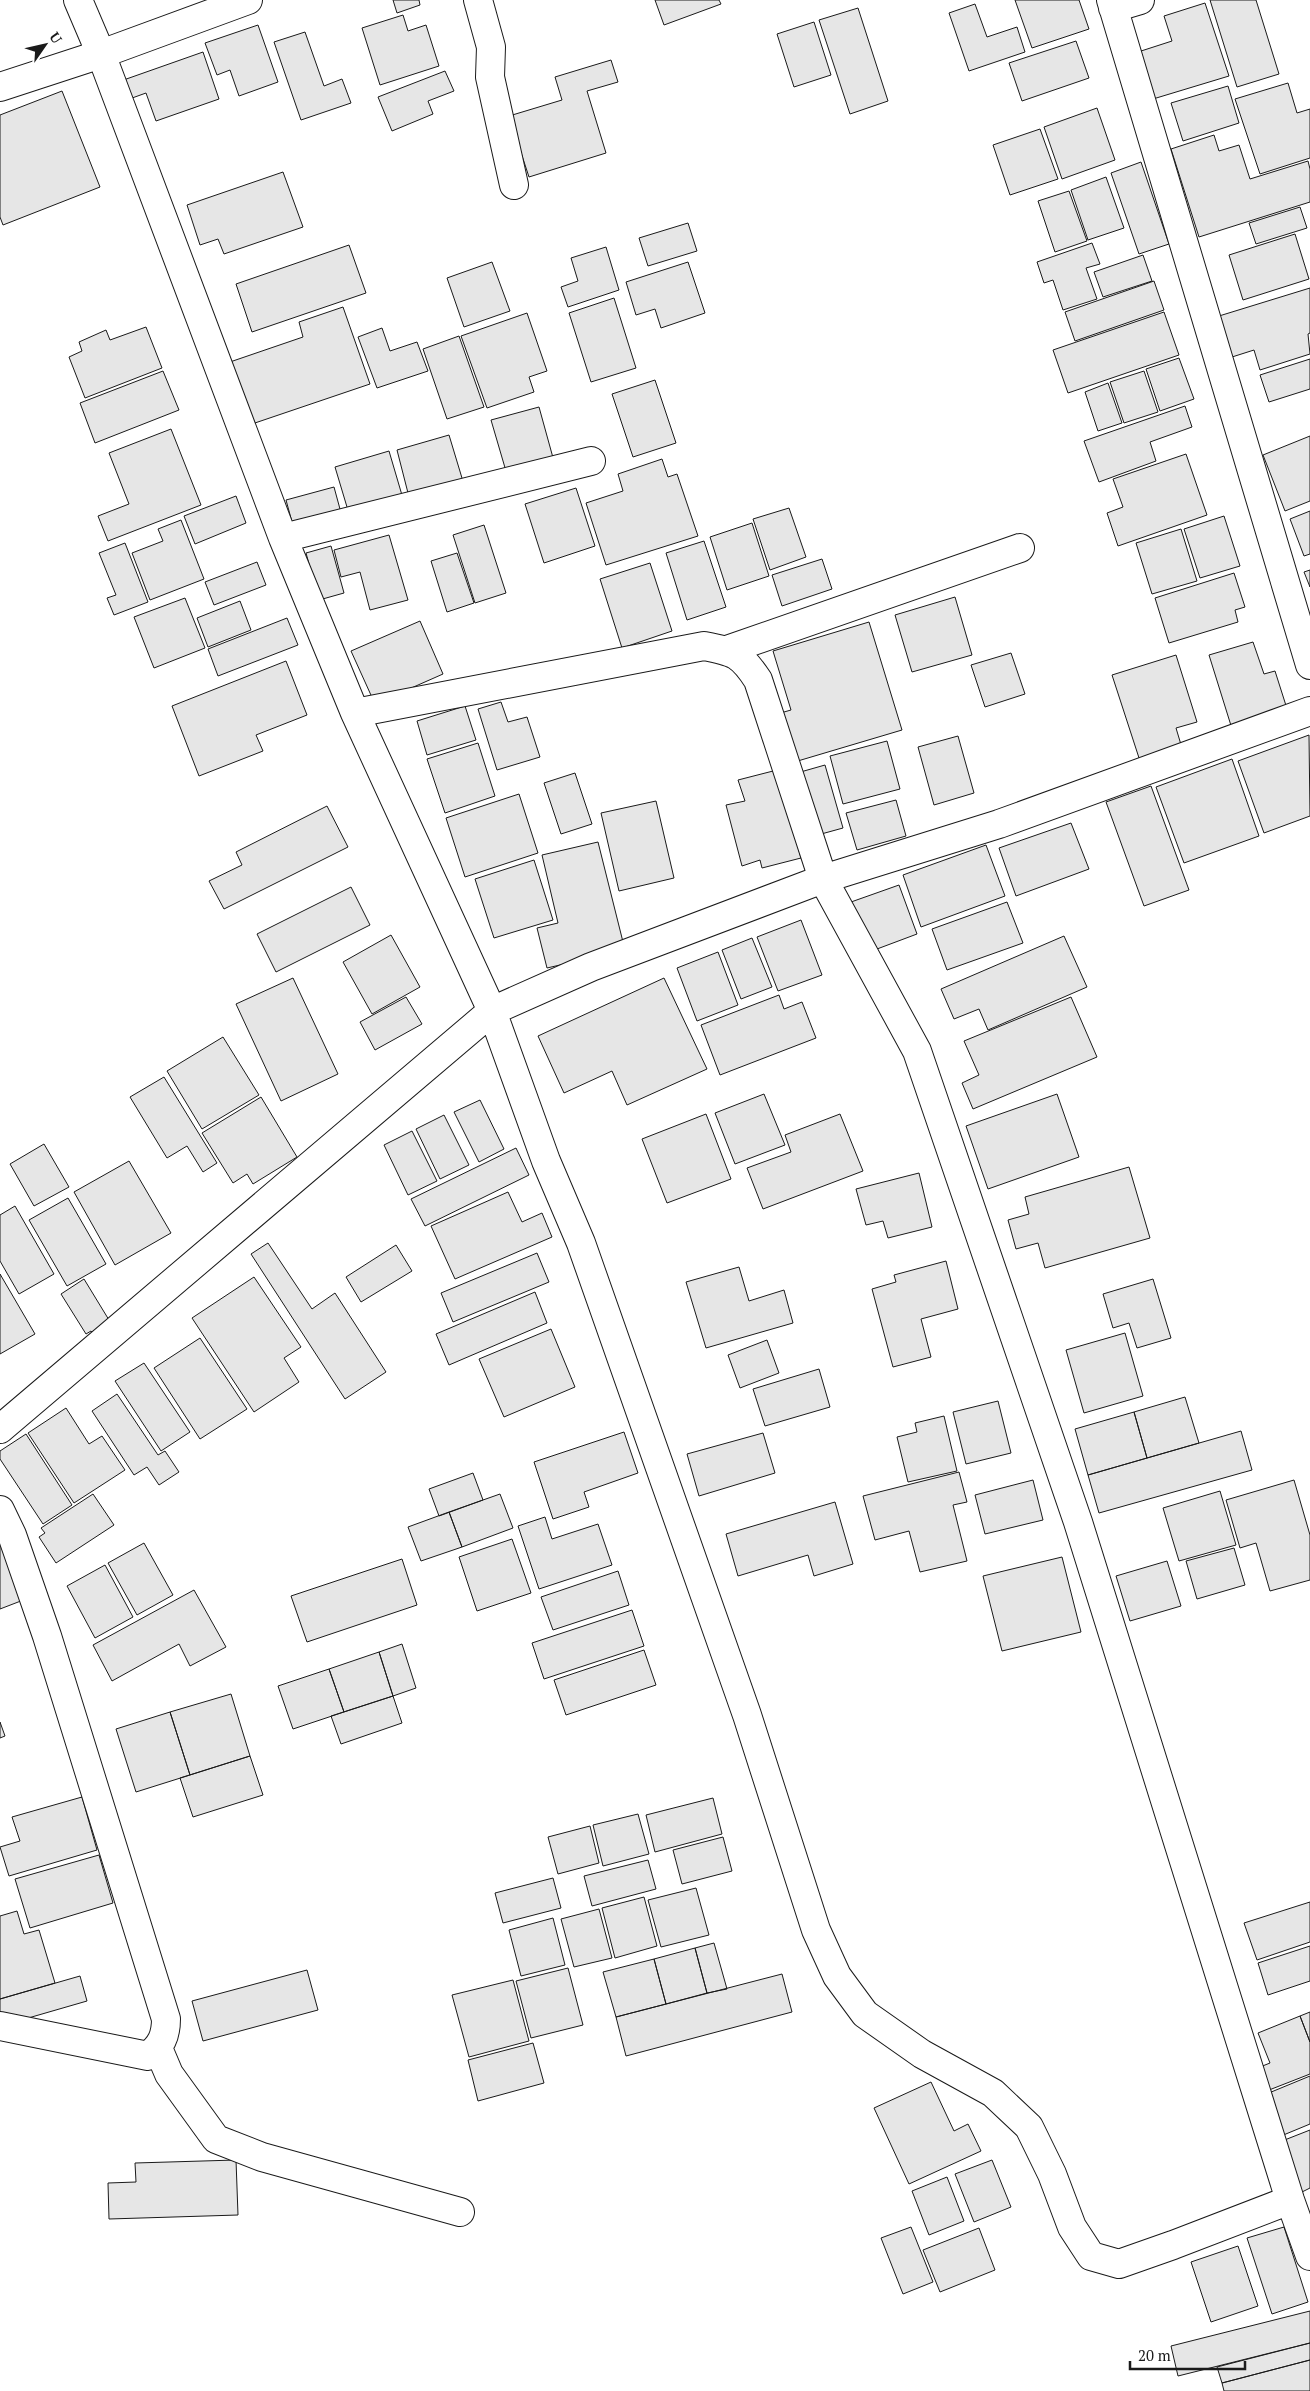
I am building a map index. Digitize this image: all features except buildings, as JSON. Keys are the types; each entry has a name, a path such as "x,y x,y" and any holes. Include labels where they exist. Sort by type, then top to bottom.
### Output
{"street":[{"path":"78,0 283,538 355,712 492,1011 546,1161 581,1243 747,1715 816,1930 837,1976 865,2014 922,2054 993,2092 1029,2127 1052,2174 1072,2228 1091,2256 1118,2264 1290,2200"},
{"path":"0,87 100,54 248,0"},
{"path":"478,0 491,47 490,77 514,185"},
{"path":"1140,0 1112,4 1310,665"},
{"path":"283,538 591,461"},
{"path":"727,650 1020,548"},
{"path":"355,712 704,646 727,650 745,660 758,680 823,879 917,1050 1078,1522 1290,2200 1310,2256"},
{"path":"0,1428 492,1011 591,968 823,879 999,824 1310,711"},
{"path":"0,1510 12,1535 47,1636 166,2019 166,2033 158,2048 148,2056 0,2026"},
{"path":"158,2048 169,2074 216,2139 262,2156 460,2212"}]}
